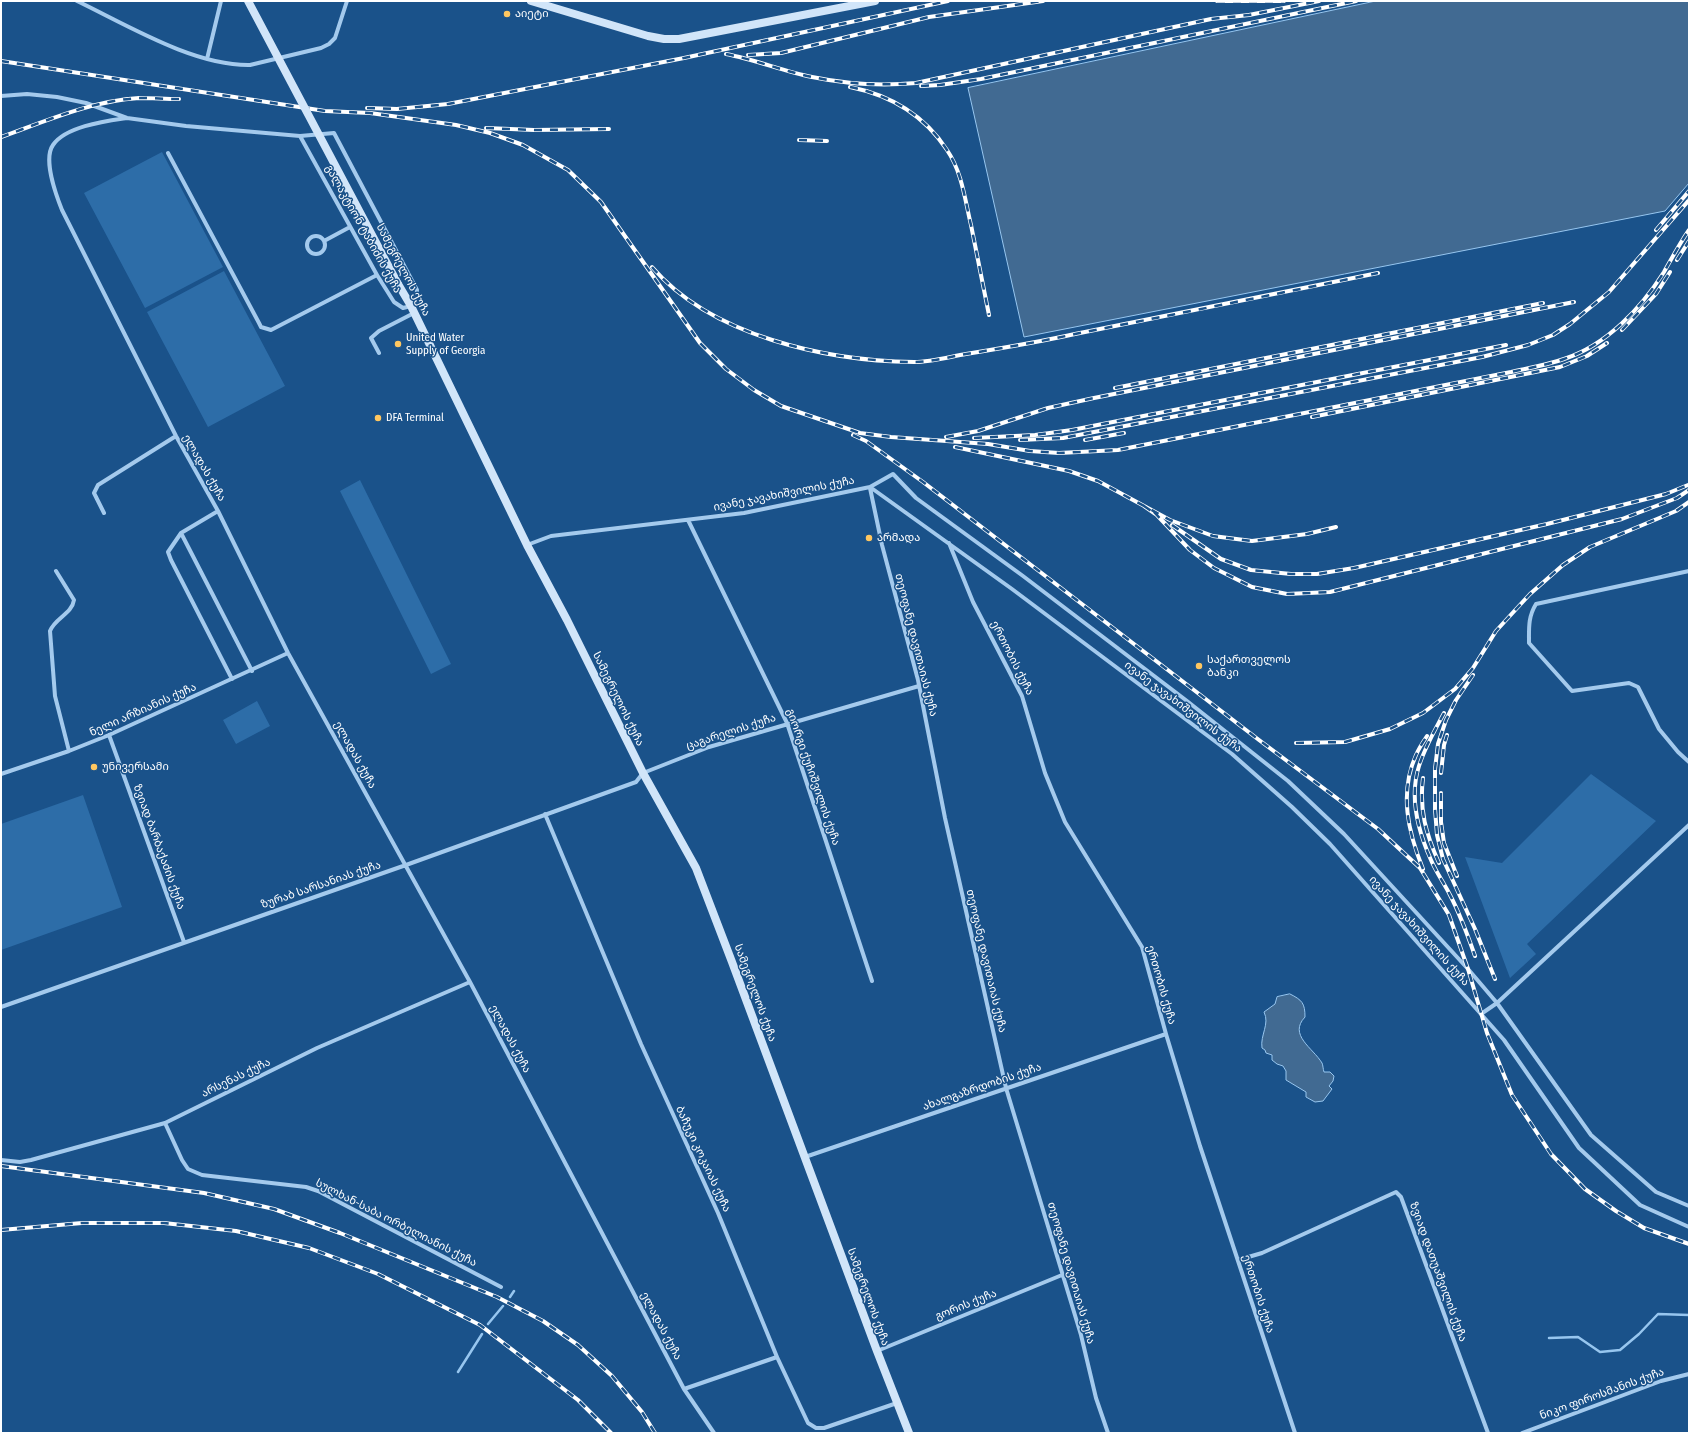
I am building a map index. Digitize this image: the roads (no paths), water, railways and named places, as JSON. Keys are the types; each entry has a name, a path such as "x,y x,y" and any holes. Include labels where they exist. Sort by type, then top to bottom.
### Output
{"main road":[{"name":"სამეგრელოს ქუჩა","path":"248,1 412,310 527,545 567,620 643,773 696,868 909,1433"},
{"path":"531,1 648,36 664,39 679,39 875,1"}],"street":[{"path":"78,1 184,53 207,59 242,65 250,65 321,48 329,44 335,38 347,1"},
{"path":"207,59 220,1"},
{"name":"გალაკტიონ ტაბიძის ქუჩა","path":"1,96 27,94 56,97 86,103 127,118 186,126 300,136 334,133 417,290 418,294 412,310 396,305 377,275 300,136"},
{"name":"ელადას ქუჩა","path":"127,118 87,126 68,133 58,140 51,149 51,172 62,210 176,436 218,511 288,653 470,982 684,1389 714,1433"},
{"path":"168,153 262,327 271,330 377,275"},
{"path":"324,241 350,227"},
{"path":"320,237 324,241 324,250 320,254 311,253 307,249 307,242 311,238 320,237"},
{"path":"379,353 371,338 379,331 412,310"},
{"path":"104,513 94,493 98,485 176,436"},
{"path":"870,487 893,474 916,498 1049,595 1288,781 1344,834 1468,969 1497,1003 1591,1135 1656,1192 1689,1206"},
{"name":"ივანე ჯავახიშვილის ქუჩა","path":"527,545 551,536 744,513 870,487 949,542 1232,754 1292,807 1330,844 1481,1014 1511,1050 1579,1148 1640,1205 1689,1227"},
{"name":"თეოფანე დავითაიას ქუჩა","path":"870,487 882,545 919,686 948,832 1006,1088 1081,1335 1096,1398 1108,1433"},
{"path":"218,511 181,533 168,552 170,560 232,679"},
{"name":"გიორგი ქუჩიშვილის ქუჩა","path":"688,520 787,723 872,981"},
{"path":"181,533 252,671"},
{"name":"ერთობის ქუჩა","path":"949,542 973,602 1022,696 1045,773 1065,822 1142,947 1166,1034 1200,1146 1295,1433"},
{"path":"56,571 74,600 70,609 53,624 50,631 55,696 69,751"},
{"path":"1689,571 1536,604 1530,613 1529,643 1572,690 1629,683 1638,687 1659,729 1678,752 1689,762"},
{"name":"ნელი არზიანის ქუჩა","path":"1,774 69,751 109,735 252,671 288,653"},
{"name":"ცაგარელის ქუჩა","path":"643,773 709,747 787,723 919,686"},
{"name":"ზვიად ბარბაქაძის ქუჩა","path":"109,735 184,942"},
{"name":"ზურაბ სარსანიას ქუჩა","path":"1,1007 406,865 636,782 643,773"},
{"name":"ბაჩუკი კოკაიას ქუჩა","path":"545,814 640,1044 718,1212 777,1357 808,1423 816,1428 824,1428 897,1403"},
{"path":"1481,1014 1497,1003 1689,825"},
{"name":"არსენას ქუჩა","path":"1,1160 20,1162 31,1160 165,1123 317,1048 470,982"},
{"name":"ახალგაზრდობის ქუჩა","path":"804,1157 1166,1034"},
{"name":"სულხან-საბა ორბელიანის ქუჩა","path":"165,1123 182,1160 188,1169 202,1175 306,1187 318,1191 502,1287"},
{"name":"ზვიად დათუაშვილის ქუჩა","path":"1238,1260 1262,1253 1396,1192 1401,1197 1488,1433"},
{"name":"გორის ქუჩა","path":"877,1351 1062,1275"},
{"path":"684,1389 777,1357"},
{"name":"ნიკო ფიროსმანის ქუჩა","path":"1522,1433 1661,1381 1689,1374"}],"waterway":[{"path":"510,1297 514,1291"},
{"path":"488,1324 503,1306"},
{"path":"1549,1338 1578,1337 1600,1352 1620,1350 1639,1334 1658,1314 1689,1315"},
{"path":"458,1372 482,1334"}],"railway":[{"path":"367,108 397,109 448,104 684,58 948,1"},
{"path":"748,55 781,53 929,17 1043,1"},
{"path":"1217,1 1284,1"},
{"path":"726,54 801,75 838,81 864,84 916,83 1211,19 1249,15 1319,1"},
{"path":"921,86 940,85 981,79 1356,1"},
{"path":"1,61 325,111 370,113 456,125 490,133 523,145 568,170 601,202 700,343 726,369 754,390 781,406 860,433 891,437 988,444 1030,451 1059,453 1118,450 1511,372 1545,365 1564,359 1595,345 1622,324 1634,312 1655,286 1689,230"},
{"path":"850,87 879,95 905,108 928,127 947,150 960,177 989,315"},
{"path":"1,137 52,118 104,103 139,98 179,99"},
{"path":"486,128 534,130 609,129"},
{"path":"799,140 827,141"},
{"path":"1656,230 1689,191"},
{"path":"1020,440 1063,438 1482,357 1528,345 1553,335 1570,324 1609,292 1689,200"},
{"path":"1677,260 1689,241"},
{"path":"652,267 677,291 705,311 738,327 772,340 808,350 844,356 914,362 1034,342 1378,273"},
{"path":"1622,330 1656,294 1670,272"},
{"path":"946,437 978,431 1048,408 1094,398 1574,302"},
{"path":"1115,388 1543,303"},
{"path":"1312,417 1560,367 1587,356 1607,343"},
{"path":"974,438 1035,435 1072,430 1506,345"},
{"path":"1085,440 1124,433"},
{"path":"853,435 866,441 923,482 1259,740 1378,829 1420,868 1449,915 1468,969 1487,1033 1512,1095 1551,1154 1585,1189 1616,1211 1644,1228 1689,1244"},
{"path":"955,447 1069,471 1098,481 1170,520 1213,536 1252,541 1307,534 1336,527"},
{"path":"1172,525 1221,559 1251,570 1291,574 1317,574 1354,568 1547,524 1666,494 1688,485"},
{"path":"1154,512 1190,550 1214,568 1252,587 1287,594 1330,592 1622,519 1677,498 1689,490"},
{"path":"1296,743 1345,742 1390,729 1423,713 1455,689 1473,668 1496,631 1530,594 1563,565 1590,547 1676,511 1689,502"},
{"path":"1144,506 1157,515"},
{"path":"1473,675 1456,700 1446,720 1438,744 1435,769 1435,809 1437,835 1443,859 1475,929 1495,979"},
{"path":"1444,713 1427,745 1419,766 1415,790 1416,814 1426,849 1457,910 1475,956"},
{"path":"1441,773 1444,745 1447,735"},
{"path":"1423,869 1413,841 1407,798 1411,769 1417,752 1427,736"},
{"path":"1423,778 1422,801 1425,822 1430,842 1439,863"},
{"path":"1441,793 1441,822 1444,843 1457,876"},
{"path":"1,1166 204,1193 274,1209 340,1233 497,1297 543,1321 578,1345 612,1376 642,1412 655,1433"},
{"path":"1,1230 82,1223 164,1223 236,1231 309,1248 378,1274 480,1325 578,1400 611,1433"}],"place":[{"name":"აიეტი","path":"507,14"},
{"name":"United Water Supply of Georgia","path":"398,344"},
{"name":"DFA Terminal","path":"378,418"},
{"name":"არმადა","path":"869,538"},
{"name":"საქართველოს ბანკი","path":"1199,666"},
{"name":"უნივერსამი","path":"94,767"}]}
